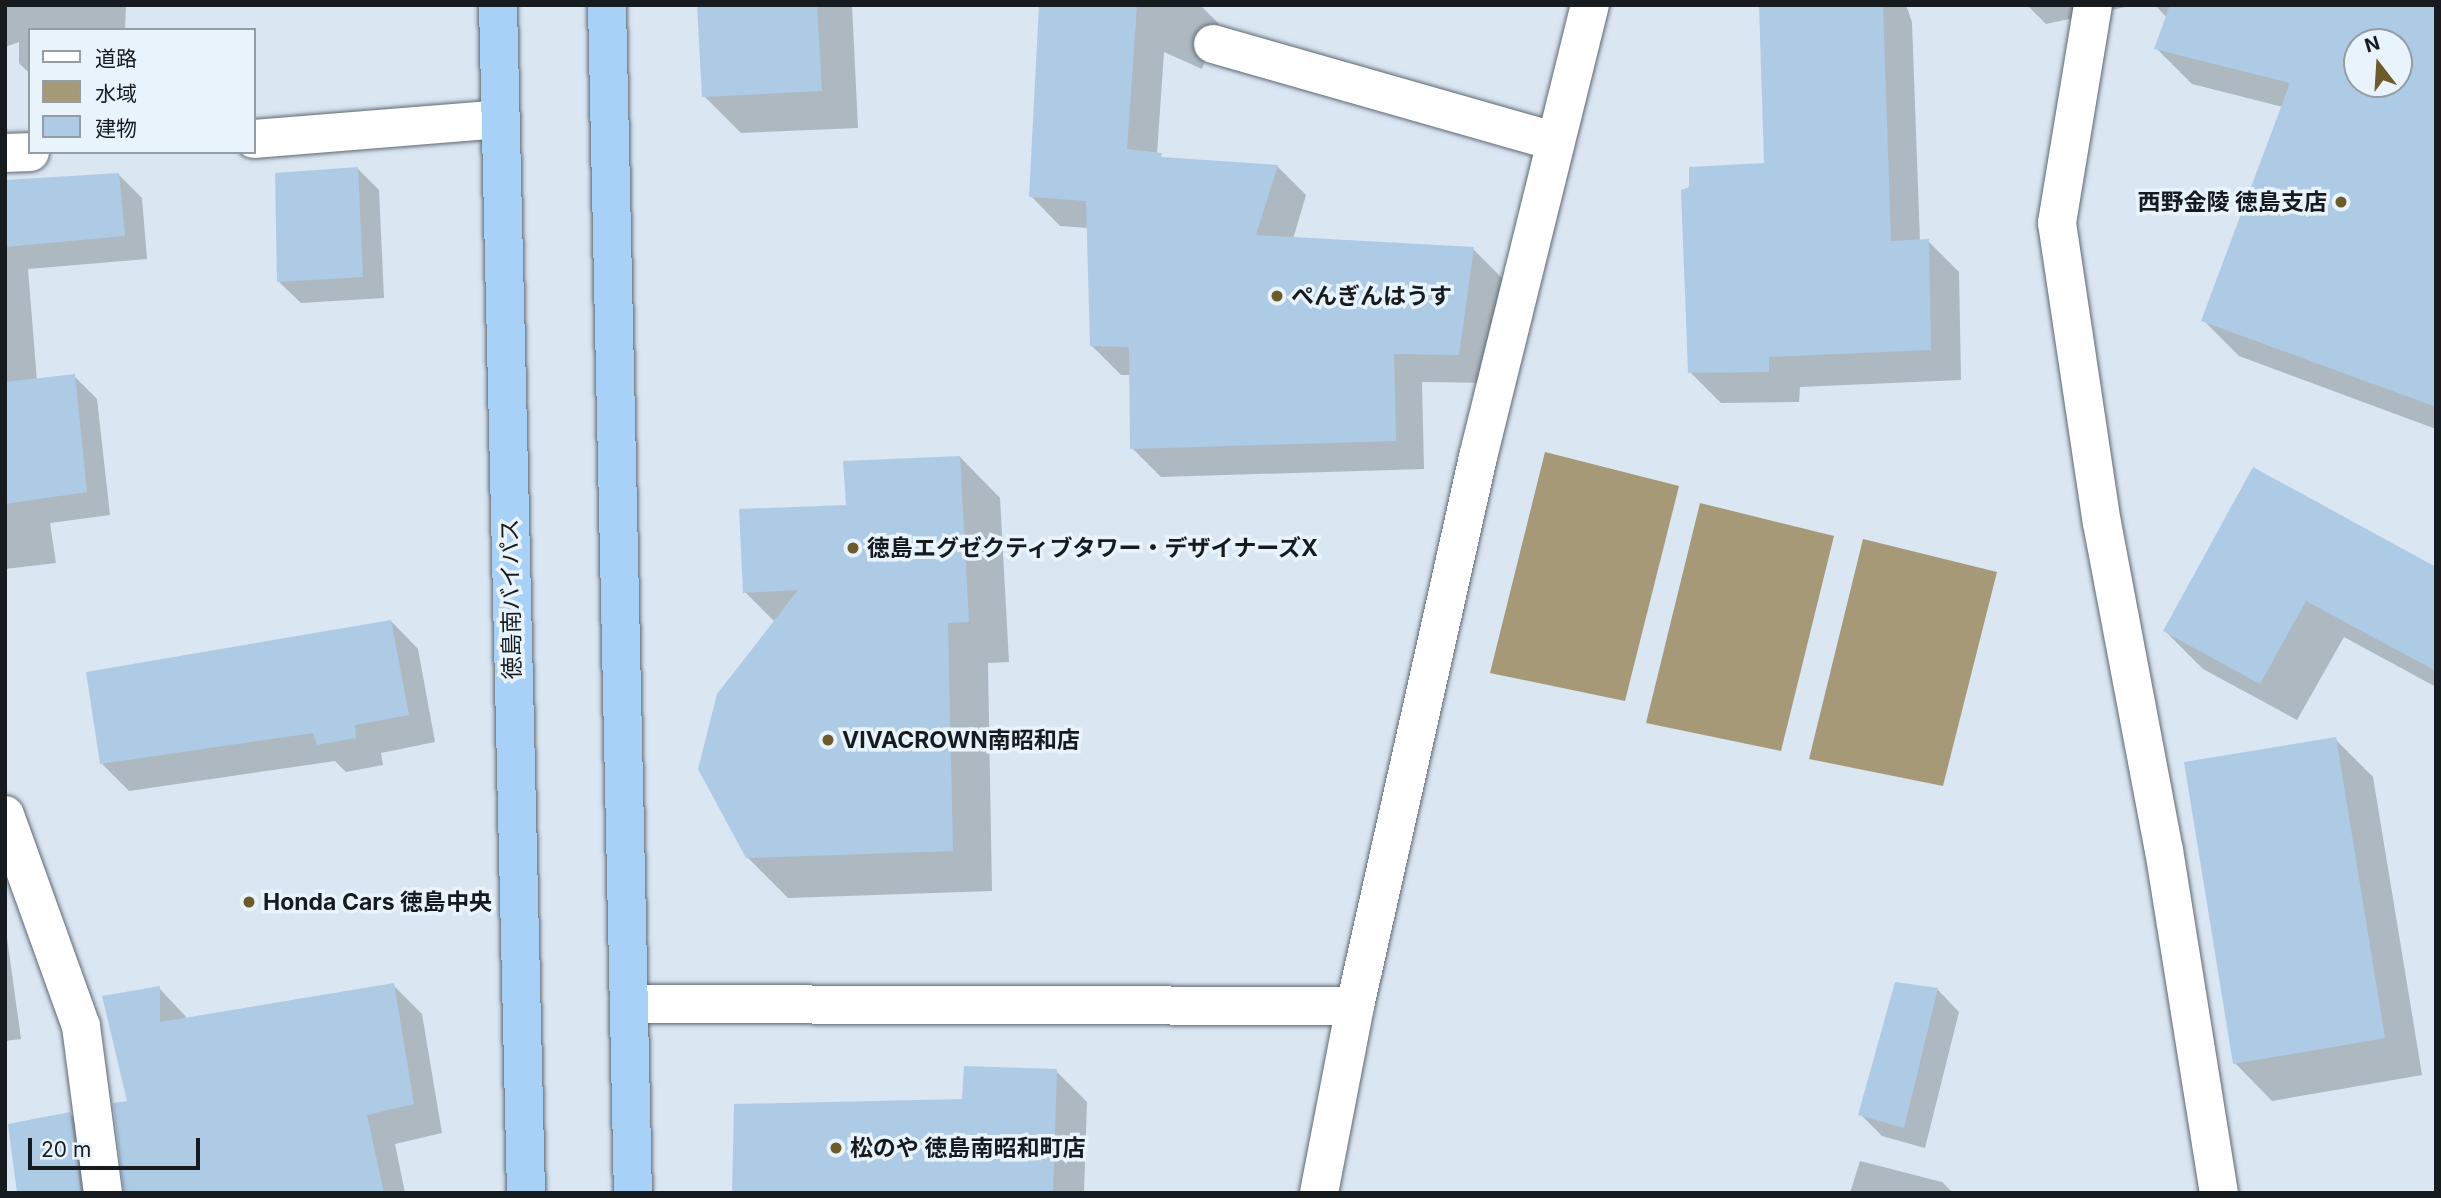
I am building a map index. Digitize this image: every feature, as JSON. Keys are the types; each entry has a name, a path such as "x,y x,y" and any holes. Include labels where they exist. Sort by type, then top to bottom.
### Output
{"highway":[{"name":"徳島南バイパス","path":"498,5 526,1193"},
{"path":"607,5 633,1193"}],"street":[{"path":"1319,1193 1355,1006 1553,141 1590,5"},
{"path":"2093,5 2057,223 2102,523 2164,849 2219,1193"},
{"path":"1213,44 1553,141"},
{"path":"256,139 500,119"},
{"path":"5,153 28,152"},
{"path":"5,815 81,1026 103,1193"},
{"path":"629,1004 1355,1006"}],"water":[{"path":"1545,452 1679,486 1625,701 1490,673"},
{"path":"1700,503 1834,536 1781,751 1646,723"},
{"path":"1863,539 1997,572 1943,786 1809,759"}],"building":[{"path":"697,5 817,5 822,91 702,97"},
{"path":"1039,5 1137,5 1127,149 1162,153 1161,157 1278,165 1256,235 1474,247 1459,355 1394,354 1396,441 1130,449 1129,347 1090,346 1086,201 1029,197"},
{"path":"1759,5 1883,5 1891,241 1929,239 1931,350 1769,357 1769,372 1688,373 1681,190 1689,187 1689,167 1764,163"},
{"name":"西野金陵 徳島支店","path":"2170,5 2436,5 2436,407 2201,321 2290,83 2154,49"},
{"path":"358,167 363,277 277,282 275,173"},
{"path":"119,173 125,236 5,247 5,180"},
{"path":"75,374 87,492 5,504 5,382"},
{"path":"960,456 969,622 948,623 953,851 746,858 698,769 717,694 798,590 743,593 739,509 846,505 843,461"},
{"path":"2253,467 2436,567 2436,671 2306,601 2260,684 2163,631"},
{"path":"391,620 409,715 355,725 356,738 317,745 313,733 100,764 86,672"},
{"path":"2336,737 2385,1038 2233,1064 2184,762"},
{"path":"1895,982 1938,988 1904,1128 1858,1115"},
{"path":"394,983 414,1104 367,1115 384,1193 124,1193 113,1103 127,1101 102,996 160,986 160,1022"},
{"path":"964,1066 1057,1069 1053,1193 732,1193 734,1104 962,1099"},
{"path":"70,1112 81,1193 17,1193 8,1124"}],"place":[{"name":"西野金陵 徳島支店","path":"2341,202"},
{"name":"ぺんぎんはうす","path":"1277,296"},
{"name":"徳島エグゼクティブタワー・デザイナーズX","path":"853,548"},
{"name":"VIVACROWN南昭和店","path":"828,740"},
{"name":"Honda Cars 徳島中央","path":"249,902"},
{"name":"松のや 徳島南昭和町店","path":"836,1148"}]}
